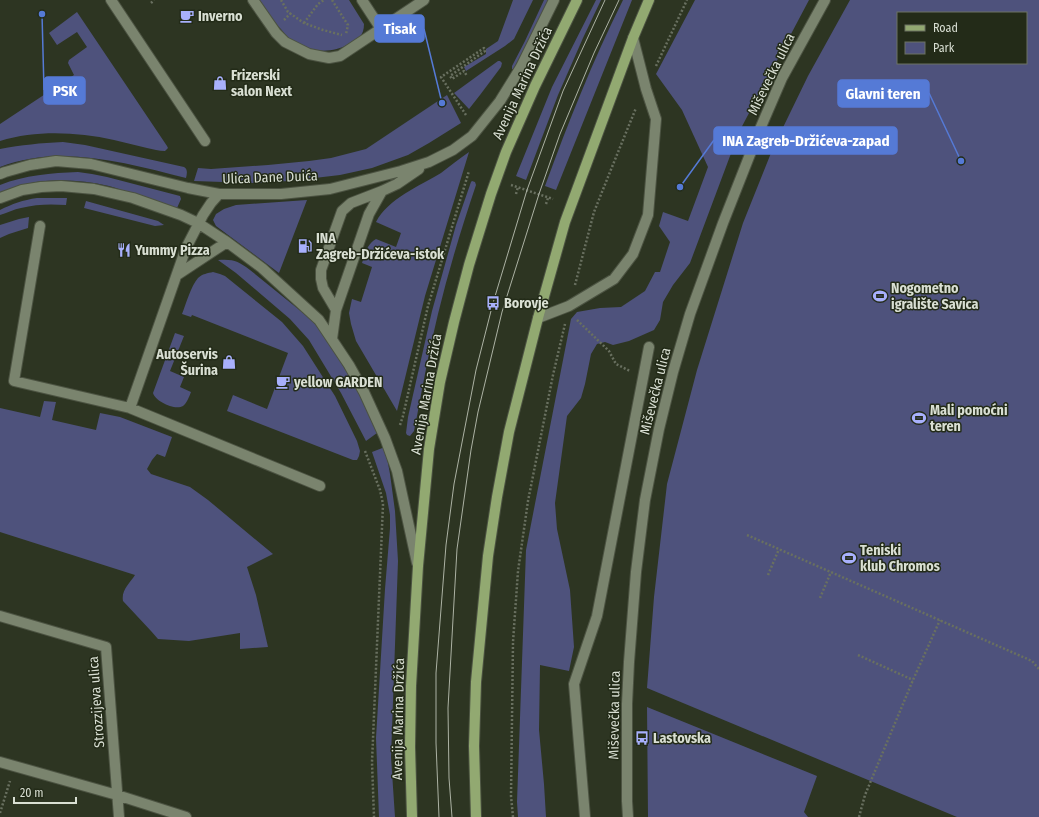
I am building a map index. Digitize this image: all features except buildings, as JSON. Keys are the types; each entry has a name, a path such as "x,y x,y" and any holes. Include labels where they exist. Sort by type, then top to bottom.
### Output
{"main road":[{"name":"Avenija Marina Držića","path":"412,817 410,747 418,566 429,456 440,382 469,265 506,152 534,86 577,0"},
{"path":"476,817 474,746 476,682 488,556 509,432 538,318 565,222 633,38 649,0"}],"street":[{"path":"111,0 205,141"},
{"path":"253,0 276,33 285,42 309,54 329,58 340,56 424,0"},
{"path":"362,0 381,29"},
{"name":"Ulica Dane Duića","path":"0,174 30,165 56,161 90,164 219,194 281,194 330,188 401,171 429,162 453,150 472,136 500,101 521,67 554,0"},
{"name":"Miševečka ulica","path":"628,817 629,662 635,579 645,500 659,429 673,372 690,314 723,223 782,78 825,0"},
{"path":"538,318 569,306 614,279 633,254 648,215 656,119 646,89 633,38"},
{"path":"336,310 323,288 321,270 342,211 350,202 397,184 429,162"},
{"path":"0,198 22,190 61,186 94,189 133,198 181,215 198,223 262,268 319,320 349,365 364,392 397,471 418,566"},
{"path":"332,339 336,310 369,214 382,191"},
{"path":"130,408 186,248 198,223 211,203 219,194"},
{"path":"40,226 14,381 130,408 320,486"},
{"path":"177,275 227,242"},
{"path":"585,817 574,684 597,616 649,347"},
{"name":"Strozzijeva ulica","path":"0,616 106,647 119,817"},
{"path":"0,762 117,795 186,817"}],"path":[{"path":"151,3 154,0"},
{"path":"281,0 288,12 304,23 345,36 348,25 332,0"},
{"path":"304,23 318,4 324,0"},
{"path":"655,70 687,0"},
{"path":"466,115 441,77 484,48 485,52 450,76 452,79 464,71 468,76"},
{"path":"577,275 594,212 636,108"},
{"path":"400,425 428,306 470,171"},
{"path":"511,185 553,199"},
{"path":"516,194 518,187"},
{"path":"546,204 548,198"},
{"path":"571,320 576,319 608,351 616,364 643,378"},
{"path":"513,817 511,796 513,650 518,571 530,494 565,322"},
{"path":"365,450 380,490 383,504 372,762 374,817"},
{"path":"747,535 1032,661 1039,669"},
{"path":"768,575 779,549"},
{"path":"820,598 831,572"},
{"path":"859,817 864,795 940,620"},
{"path":"858,655 913,680"},
{"path":"0,813 12,774"}],"green space":[{"path":"256,0 349,0 364,24 364,28 358,39 342,47 326,51 310,49 295,43 288,38"},
{"path":"513,0 533,0 514,39 466,71 464,67 486,54 486,49 498,41"},
{"path":"544,0 549,0 515,66 512,69 512,66"},
{"path":"596,0 601,0 558,95 526,180 516,176 552,87"},
{"path":"623,0 632,0 556,190 545,186 581,92"},
{"path":"695,0 809,0 739,132 690,263 673,285 663,302 660,320 654,330 629,341 613,345 605,342 597,344 591,354 581,398 567,416 555,503 557,529 570,590 574,647 569,671 540,665 539,730 546,817 518,817 517,802 526,550 571,319 577,312 600,308 621,307 645,291 655,272 660,272 670,242 659,226 663,212 688,221 708,167 682,110 656,74"},
{"path":"850,0 1039,0 1039,817 957,817 647,688 654,597 667,484 697,370 743,223 773,148 808,76"},
{"path":"77,12 167,146 168,148 165,151 100,137 57,133 28,135 0,141 0,124 74,75 68,63 69,60 87,47 77,32 57,45 49,33"},
{"path":"498,61 502,63 501,67 469,109 454,93"},
{"path":"447,95 461,123 408,155 372,168 340,175 289,181 252,183 194,181 198,168 211,169 309,161 331,158 366,149"},
{"path":"63,142 85,145 184,167 187,170 186,178 117,162 69,156 23,160 0,167 0,149 31,144"},
{"path":"469,152 425,296 397,411 356,341 351,324 349,313 352,299 361,302 372,267 362,263 368,246 376,239 396,247 401,233 376,222 388,206 405,194 441,173"},
{"path":"78,172 107,177 180,196 181,199 177,208 109,186 68,180 54,180 26,184 0,193 0,185 19,179 48,174"},
{"path":"472,181 475,182 476,185 441,302 414,431 410,436 406,433 408,417 432,311 456,225"},
{"path":"37,198 67,198 66,205 49,204 32,206 16,209 0,215 0,210 4,208 22,201"},
{"path":"307,200 279,273 216,226 213,220 216,214 224,209 236,205"},
{"path":"86,201 158,221 164,225 155,226 84,208"},
{"path":"29,217 28,228 0,238 0,225"},
{"path":"218,260 232,260 242,264 313,321 327,340 359,392 377,433 366,441 341,393 309,340 290,319 236,273"},
{"path":"213,272 225,276 282,322 303,346 335,396 357,441 360,451 357,460 353,460 227,411 233,395 267,409 288,353 192,315 191,317 182,314 195,281 203,275"},
{"path":"175,333 184,336 170,371 184,377 180,387 191,392 186,403 179,407 161,402 153,393"},
{"path":"44,401 56,402 52,420 96,430 100,413 120,417 172,437 165,457 157,454 152,460 147,469 151,474 190,487 273,554 247,567 256,595 268,647 240,649 240,633 189,641 158,639 123,601 123,593 135,575 0,532 0,408 40,417"},
{"path":"385,447 395,511 398,561 391,757 395,817 379,817 376,738 390,515 386,493 372,452"},
{"path":"647,707 817,776 804,812 808,817 648,817"}],"tram line":[{"path":"439,817 436,743 436,673 446,545 454,484 476,370 493,303 527,190 563,91 605,0"},
{"path":"452,817 449,778 448,708 457,549 478,412 502,312 539,194 560,134 594,53 619,0"}],"place":[{"name":"PSK","path":"42,14"},
{"name":"Inverno","path":"187,16"},
{"name":"Frizerski salon Next","path":"220,83"},
{"name":"Tisak","path":"442,103"},
{"name":"Glavni teren","path":"961,161"},
{"name":"INA Zagreb-Držićeva-zapad","path":"680,187"},
{"name":"INA Zagreb-Držićeva-istok","path":"305,246"},
{"name":"Yummy Pizza","path":"124,250"},
{"name":"Nogometno igralište Savica","path":"880,296"},
{"name":"Borovje","path":"493,303"},
{"name":"Autoservis Šurina","path":"229,362"},
{"name":"yellow GARDEN","path":"283,382"},
{"name":"Mali pomoćni teren","path":"919,418"},
{"name":"Teniski klub Chromos","path":"849,558"},
{"name":"Lastovska","path":"642,738"}]}
